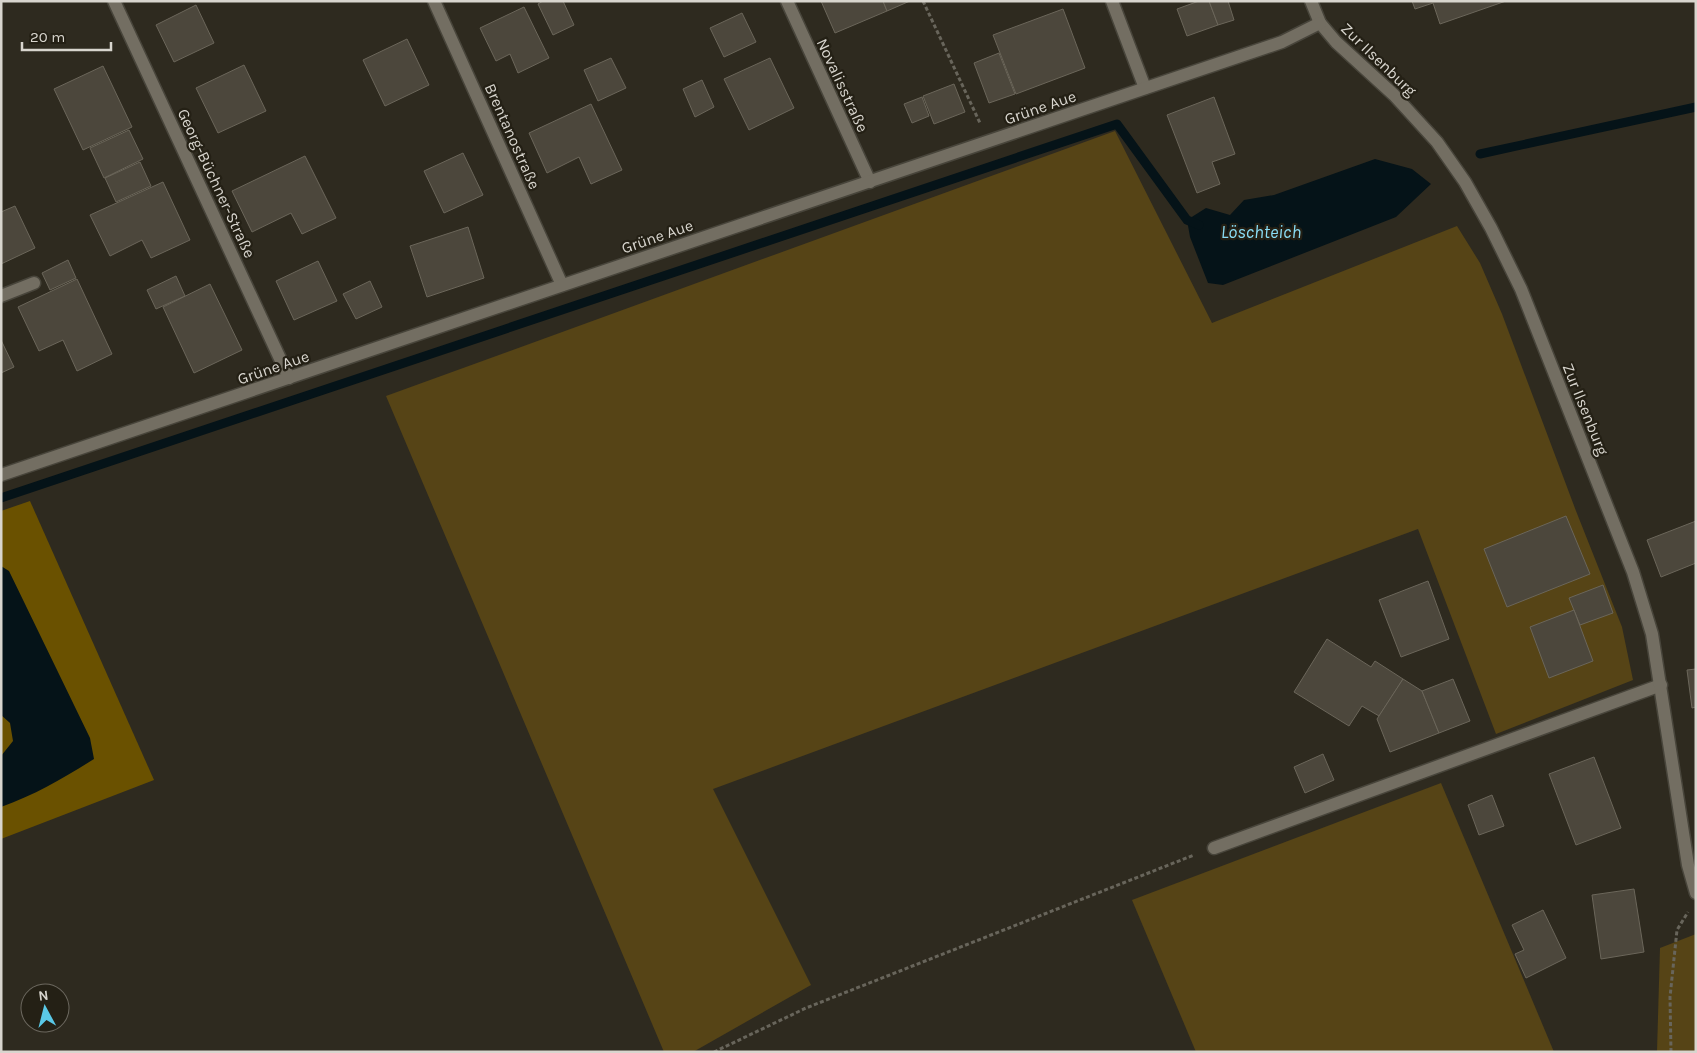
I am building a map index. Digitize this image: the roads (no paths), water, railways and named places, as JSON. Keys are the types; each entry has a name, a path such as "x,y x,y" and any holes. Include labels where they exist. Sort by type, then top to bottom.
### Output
{"street":[{"name":"Georg-Büchner-Straße","path":"114,1 289,378"},
{"name":"Brentanostraße","path":"434,1 562,285"},
{"name":"Novalisstraße","path":"787,1 870,182"},
{"path":"1112,1 1146,88"},
{"name":"Zur Ilsenburg","path":"1311,1 1320,23 1336,42 1394,95 1437,142 1465,182 1491,228 1521,289 1633,572 1652,634 1688,865 1696,893"},
{"name":"Grüne Aue","path":"1,475 1282,42 1320,23"},
{"path":"1,296 34,283"},
{"path":"1214,848 1661,685"}],"water":[{"name":"Löschteich","path":"1375,159 1412,169 1431,184 1396,217 1223,285 1208,283 1190,237 1187,220 1206,208 1230,215 1244,200 1274,195"},
{"path":"1,566 9,571 90,738 94,759 49,786 1,807 1,756 13,741 10,723 1,715"}],"waterway":[{"path":"1480,154 1696,107"},
{"path":"1,498 1117,124 1187,220 1199,225"}]}
